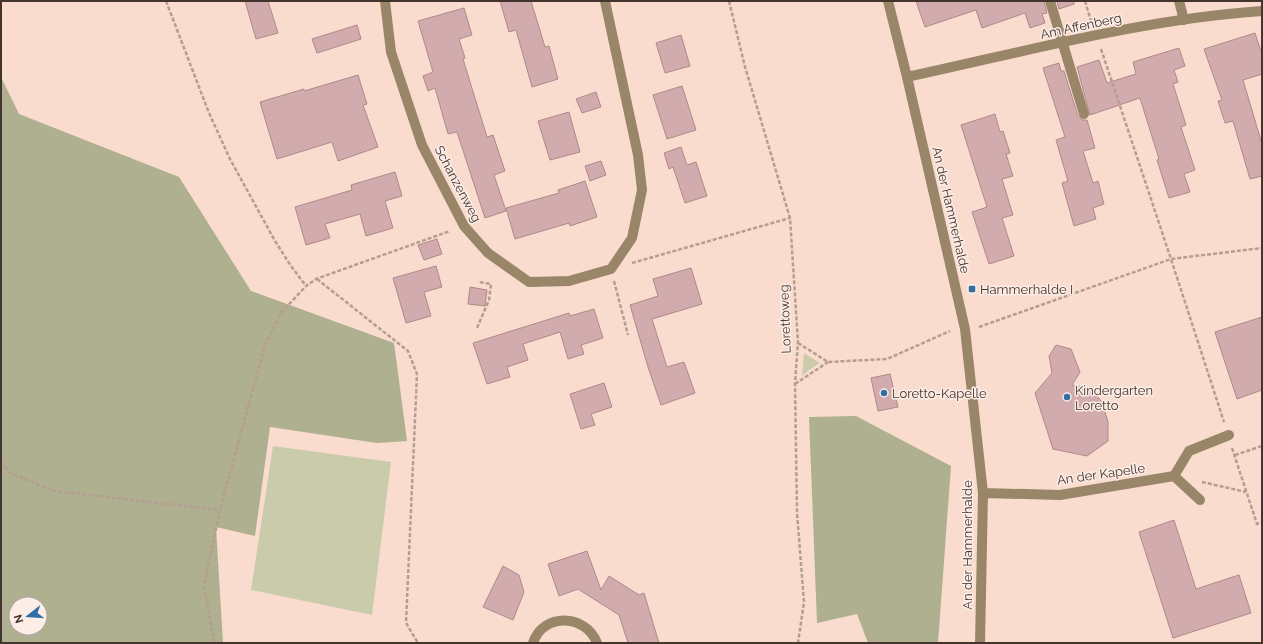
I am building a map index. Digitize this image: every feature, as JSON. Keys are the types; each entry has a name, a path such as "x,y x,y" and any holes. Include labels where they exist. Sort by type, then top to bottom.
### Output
{"street":[{"name":"Schanzenweg","path":"386,1 391,52 422,145 464,226 488,253 529,282 569,282 611,269"},
{"path":"605,1 638,156 642,190 632,238 611,269"},
{"name":"An der Hammerhalde","path":"888,1 965,329 983,493 980,643"},
{"path":"1050,1 1084,114"},
{"path":"1179,1 1184,20"},
{"name":"Am Affenberg","path":"907,77 1164,22 1233,13 1262,11"},
{"path":"1200,500 1174,476 1189,451 1228,435"},
{"name":"An der Kapelle","path":"983,493 1060,495 1174,476"},
{"path":"534,643 540,631 549,624 560,621 572,621 582,624 591,632 597,643"}],"path":[{"path":"166,1 209,113 230,159 275,241 306,286"},
{"name":"Lorettoweg","path":"729,1 745,67 790,218 798,342 795,384 797,513 804,602 798,643"},
{"path":"1085,1 1171,258 1246,492 1257,524 1262,522"},
{"path":"628,335 611,269 790,218"},
{"path":"214,643 204,585 220,510 265,345 281,313 306,286 316,279 464,226"},
{"path":"976,328 1171,258 1262,248"},
{"path":"316,279 408,352 418,374 406,622 418,643"},
{"path":"478,328 489,300 491,284 479,282"},
{"path":"795,384 828,362 887,359 950,331"},
{"path":"798,342 828,362"},
{"path":"1235,455 1262,446"},
{"path":"1,462 10,473 54,491 220,510"},
{"path":"1174,476 1246,492"}],"green space":[{"path":"1,77 19,114 179,177 251,291 394,343 407,441 377,443 270,427 255,536 216,527 223,643 1,643"},
{"path":"804,353 820,363 802,376"},
{"path":"856,416 951,466 938,643 868,643 857,614 817,623 809,417"},
{"path":"273,446 391,462 372,615 251,590"}],"building":[{"path":"245,1 268,1 278,33 256,39"},
{"path":"500,1 531,1 545,47 549,46 558,79 532,87 516,30 509,32"},
{"path":"916,1 1044,1 1047,13 1042,14 1045,23 1030,28 1025,13 982,28 976,10 925,27"},
{"path":"1057,1 1074,1 1074,4 1059,9"},
{"path":"464,8 472,35 459,39 465,58 463,59 487,137 493,135 505,171 494,175 506,211 485,218 457,132 448,134 435,88 428,91 423,76 433,72 418,21"},
{"path":"357,25 361,39 317,53 312,39"},
{"path":"1255,33 1262,54 1262,74 1243,80 1262,144 1262,176 1250,179 1233,121 1225,123 1218,101 1222,100 1204,49"},
{"path":"681,35 690,66 665,73 656,43"},
{"path":"1179,48 1185,66 1174,70 1178,82 1173,84 1186,125 1181,127 1195,170 1184,174 1190,192 1169,198 1157,160 1159,159 1140,98 1090,115 1077,67 1099,60 1107,83 1136,74 1133,62"},
{"path":"1059,63 1061,71 1064,71 1078,116 1082,120 1087,120 1095,148 1083,151 1093,183 1098,181 1104,204 1093,208 1096,219 1074,226 1062,183 1068,181 1056,140 1065,137 1043,68"},
{"path":"358,75 367,104 363,105 378,147 338,161 332,142 277,159 260,102"},
{"path":"682,86 696,130 667,139 653,95"},
{"path":"596,92 601,107 582,113 576,99"},
{"path":"569,112 580,152 550,160 538,121"},
{"path":"995,114 1000,132 1003,131 1010,153 1006,154 1013,176 1002,179 1013,215 1002,218 1014,256 989,264 972,212 987,207 961,125"},
{"path":"681,147 687,165 696,162 707,196 685,203 673,167 669,169 664,153"},
{"path":"601,161 606,175 590,181 585,166"},
{"path":"395,172 402,196 385,201 393,228 366,236 360,214 325,224 330,238 306,245 295,207 352,190 351,185"},
{"path":"585,181 597,217 570,226 569,223 515,239 506,208 559,193 558,190"},
{"path":"437,239 442,254 424,260 418,245"},
{"path":"436,266 442,287 424,292 431,316 406,323 393,278"},
{"path":"691,268 702,304 652,319 667,367 684,362 695,393 661,405 630,305 658,296 653,279"},
{"path":"470,287 487,290 485,306 468,304"},
{"path":"594,309 603,338 581,345 584,354 568,359 560,332 523,344 528,360 507,367 510,377 487,384 473,343 569,313 570,316"},
{"path":"1262,317 1262,390 1237,399 1215,332"},
{"name":"Kindergarten Loretto","path":"1056,345 1071,349 1080,372 1072,385 1090,388 1102,402 1108,422 1108,441 1087,456 1053,449 1035,393 1052,373 1049,356"},
{"name":"Loretto-Kapelle","path":"890,374 898,407 878,411 871,378"},
{"path":"604,383 612,407 591,414 595,425 581,429 570,394"},
{"path":"1174,520 1196,589 1239,575 1251,613 1173,638 1139,532"},
{"path":"587,551 601,590 609,576 639,595 644,593 659,643 628,643 619,615 578,589 559,596 548,564"},
{"path":"503,566 519,575 524,592 513,620 483,607"}],"place":[{"name":"Hammerhalde I","path":"972,289"},
{"name":"Loretto-Kapelle","path":"884,393"},
{"name":"Kindergarten Loretto","path":"1067,397"}]}
